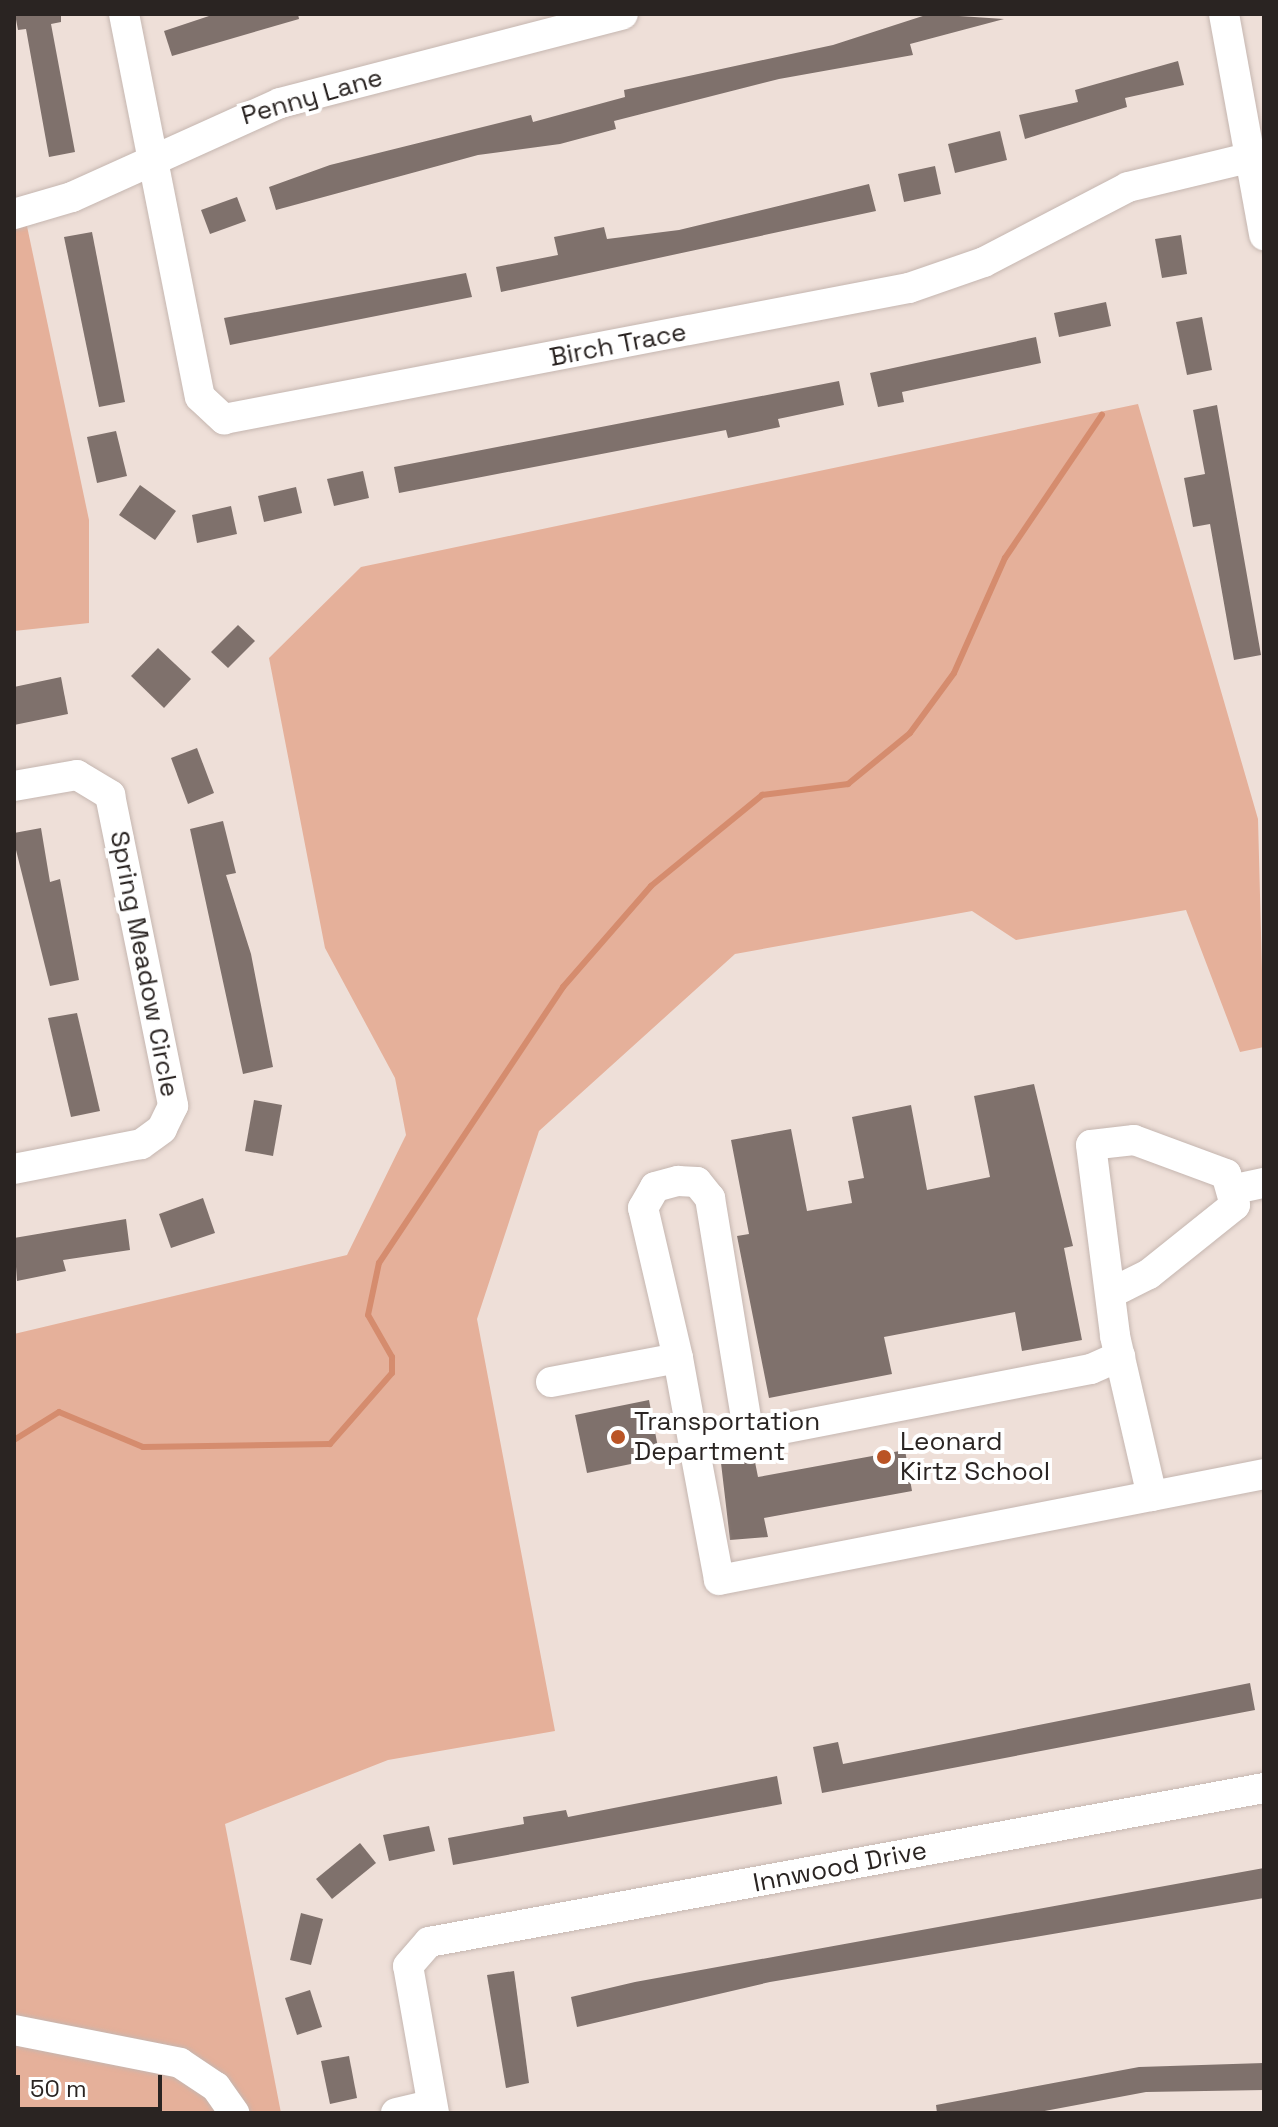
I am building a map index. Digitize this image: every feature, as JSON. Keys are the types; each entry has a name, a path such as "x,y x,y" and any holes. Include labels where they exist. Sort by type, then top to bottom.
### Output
{"street":[{"name":"Birch Trace","path":"124,14 200,397 214,414 238,420 909,288 984,262 1128,187 1257,155"},
{"name":"Penny Lane","path":"14,214 72,197 152,158 280,103 623,14"},
{"path":"1224,14 1257,155 1264,235"},
{"name":"Spring Meadow Circle","path":"14,786 77,775 110,795 173,1106 162,1129 141,1144 14,1169"},
{"path":"1113,1292 1149,1274 1235,1205 1250,1186 1134,1140 1091,1145 1120,1356 1152,1496"},
{"path":"749,1435 710,1198 697,1182 678,1181 655,1187 643,1208 678,1358 719,1580 1264,1474"},
{"path":"694,1446 1091,1369 1120,1356"},
{"path":"551,1382 678,1358"},
{"name":"Innwood Drive","path":"433,2109 410,1990 408,1966 418,1949 1264,1788"},
{"path":"14,2030 180,2063 216,2087 234,2113"},
{"path":"396,2113 433,2109"}],"shaded area":[{"path":"24,212 89,520 89,623 14,631 14,214"},
{"path":"1138,404 1258,819 1264,1047 1240,1052 1186,910 1016,940 972,911 735,954 539,1131 477,1319 555,1731 388,1760 225,1824 281,2113 14,2113 14,1334 347,1255 406,1135 395,1078 325,948 269,658 361,567"}],"building":[{"path":"15,14 61,14 61,22 51,24 75,152 49,157 26,29 18,30"},
{"path":"215,14 298,14 299,19 172,56 164,31"},
{"path":"929,14 1004,19 910,44 913,55 779,79 614,121 616,129 560,144 478,155 276,210 269,187 330,165 531,115 533,122 625,97 624,90 833,45"},
{"path":"1178,61 1184,85 1125,98 1127,107 1025,139 1019,115 1078,102 1075,90"},
{"path":"1000,131 1007,160 955,173 948,144"},
{"path":"935,166 941,194 904,202 898,174"},
{"path":"869,184 876,211 501,292 496,267 558,255 554,237 604,227 607,239 679,230"},
{"path":"237,197 246,221 210,234 201,210"},
{"path":"92,232 125,402 99,407 64,237"},
{"path":"1181,235 1187,274 1162,278 1155,239"},
{"path":"466,273 472,297 230,345 224,318"},
{"path":"1106,302 1111,326 1059,337 1054,313"},
{"path":"1202,317 1212,370 1187,375 1176,322"},
{"path":"1036,337 1041,363 902,392 904,402 878,407 870,373"},
{"path":"839,381 844,405 778,419 780,427 728,438 726,430 399,493 394,467"},
{"path":"1217,405 1261,655 1234,660 1210,524 1193,527 1184,478 1205,474 1193,410"},
{"path":"116,431 127,476 97,483 87,437"},
{"path":"363,471 369,498 334,506 327,479"},
{"path":"140,485 176,511 155,540 119,515"},
{"path":"296,487 302,513 264,522 258,496"},
{"path":"231,506 237,534 197,543 192,515"},
{"path":"238,625 255,641 228,668 211,652"},
{"path":"158,648 191,679 164,708 131,676"},
{"path":"61,677 68,714 14,725 14,687"},
{"path":"197,748 214,793 188,804 171,758"},
{"path":"223,821 236,873 226,875 251,954 273,1067 243,1074 190,829"},
{"path":"41,828 50,882 60,879 79,980 50,986 14,842 14,833"},
{"path":"77,1013 100,1111 71,1117 48,1018"},
{"name":"Leonard Kirtz School","path":"1034,1084 1073,1246 1064,1248 1082,1340 1022,1351 1015,1312 884,1337 892,1374 769,1398 737,1236 749,1234 731,1140 791,1129 807,1211 852,1203 848,1181 864,1178 852,1117 911,1105 927,1190 990,1177 974,1096"},
{"path":"254,1100 282,1105 273,1156 245,1151"},
{"path":"203,1198 215,1233 171,1248 159,1214"},
{"path":"126,1219 130,1250 63,1260 66,1271 17,1281 14,1238"},
{"name":"Transportation Department","path":"649,1400 660,1458 587,1473 575,1415"},
{"path":"905,1450 912,1491 764,1518 768,1537 730,1540 721,1463 754,1457 758,1477"},
{"path":"1250,1683 1255,1710 822,1793 813,1747 838,1742 843,1764"},
{"path":"777,1776 782,1804 453,1865 448,1838 524,1824 523,1817 566,1810 568,1817"},
{"path":"429,1826 435,1851 389,1861 383,1835"},
{"path":"360,1843 376,1863 332,1899 316,1879"},
{"path":"1264,1868 1264,1898 770,1982 577,2027 571,1997 635,1982"},
{"path":"301,1913 323,1919 311,1965 290,1960"},
{"path":"514,1971 529,2083 506,2088 487,1975"},
{"path":"310,1990 322,2027 297,2035 285,1998"},
{"path":"349,2056 357,2098 330,2104 321,2061"},
{"path":"1264,2063 1264,2090 1146,2092 1034,2113 937,2113 936,2105 1139,2067"}],"waterway":[{"path":"14,1440 59,1412 143,1447 330,1444 392,1373 392,1357 368,1315 379,1263 563,987 651,886 762,795 848,784 910,733 954,673 1005,558 1102,415"}],"place":[{"name":"Transportation Department","path":"618,1437"},
{"name":"Leonard Kirtz School","path":"884,1457"}]}
